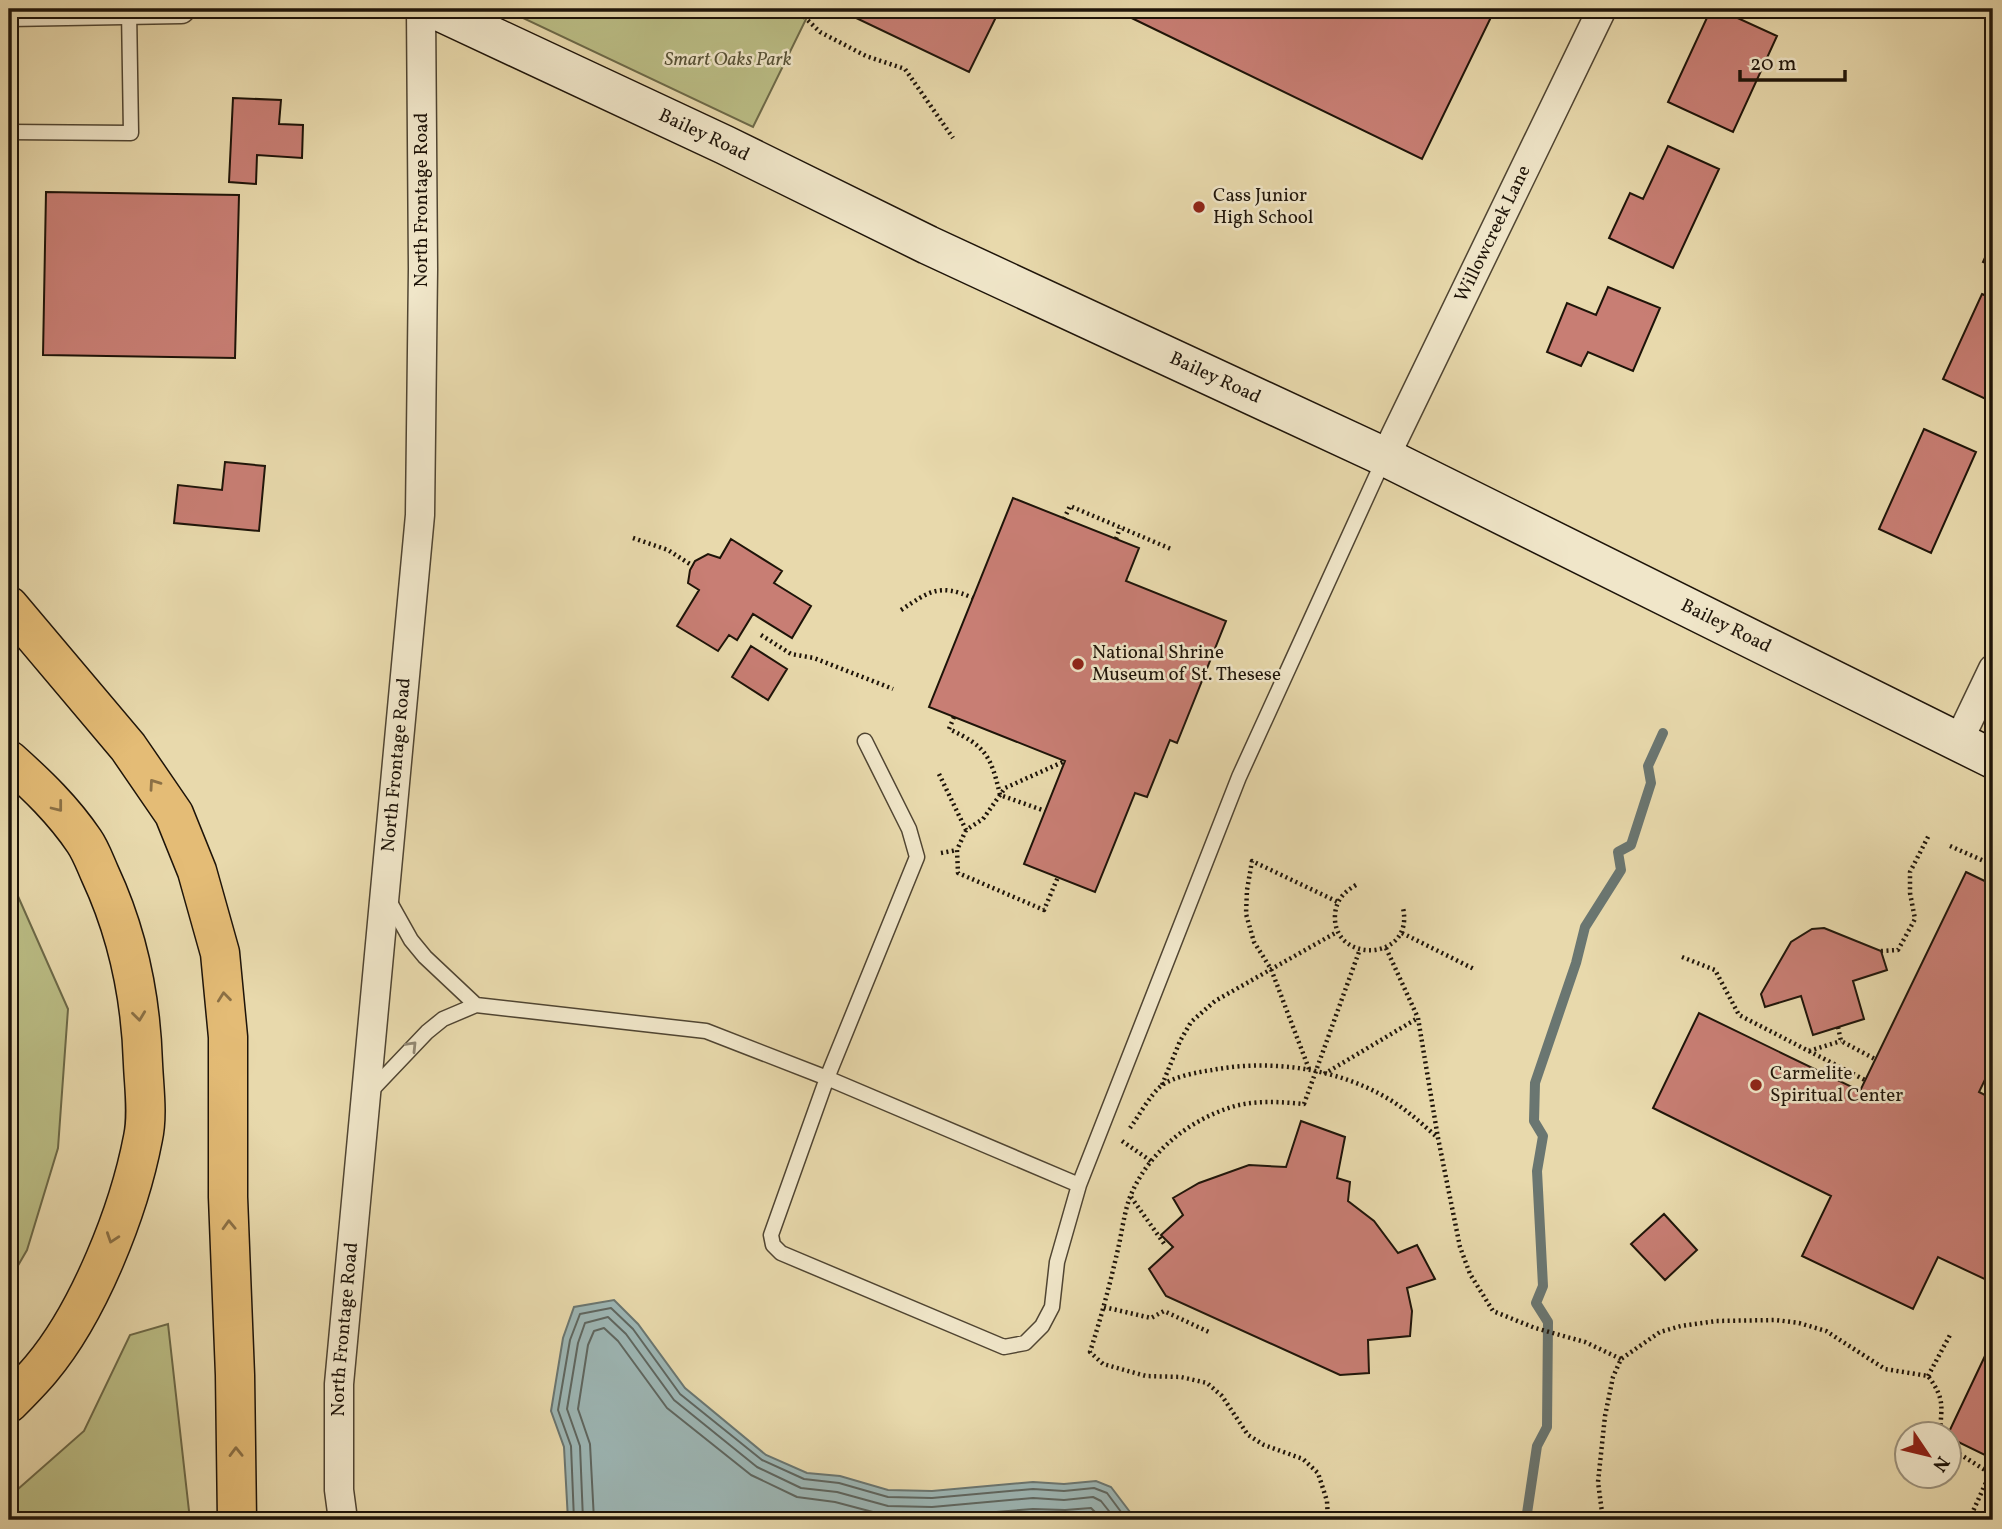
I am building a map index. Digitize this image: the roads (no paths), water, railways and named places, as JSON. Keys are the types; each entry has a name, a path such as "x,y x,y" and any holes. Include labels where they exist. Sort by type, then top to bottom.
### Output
{"highway":[{"path":"9,606 128,747 174,814 197,871 220,953 228,1037 228,1197 237,1520"},
{"path":"9,760 47,793 86,843 108,892 124,938 136,986 142,1037 144,1136 127,1197 101,1269 76,1318 43,1367 9,1403"}],"street":[{"path":"9,12 181,9"},
{"name":"North Frontage Road","path":"343,1520 338,1490 339,1384 420,515 423,269 421,9"},
{"name":"Bailey Road","path":"434,9 725,145 928,245 1385,457 1993,759"},
{"name":"Willowcreek Lane","path":"1385,457 1602,9"},
{"path":"1958,742 1993,669"}],"lane":[{"path":"9,132 131,133 130,10"},
{"path":"865,741 909,829 917,857 827,1078 771,1235 773,1245 780,1253 1004,1347 1026,1343 1042,1326 1052,1307 1057,1262 1079,1185 1239,777 1385,457"},
{"path":"385,895 411,940 425,957 476,1005"},
{"path":"366,1097 426,1032 443,1019 476,1005 706,1031 827,1078 1079,1185"}],"water":[{"path":"614,1300 638,1324 685,1388 766,1455 807,1473 840,1476 888,1490 932,1491 1033,1482 1064,1484 1096,1481 1111,1487 1136,1520 568,1520 564,1447 551,1411 563,1338 574,1307"}],"waterway":[{"path":"1526,1520 1537,1446 1547,1427 1548,1322 1536,1303 1543,1286 1537,1171 1543,1136 1534,1121 1535,1083 1576,963 1585,927 1621,870 1618,852 1631,845 1651,783 1648,766 1663,733"}],"place":[{"name":"Cass Junior High School","path":"1199,207"},
{"name":"National Shrine Museum of St. Thesese","path":"1078,664"},
{"name":"Carmelite Spiritual Center","path":"1756,1085"}],"park label":[{"name":"Smart Oaks Park","path":"728,60"}]}
